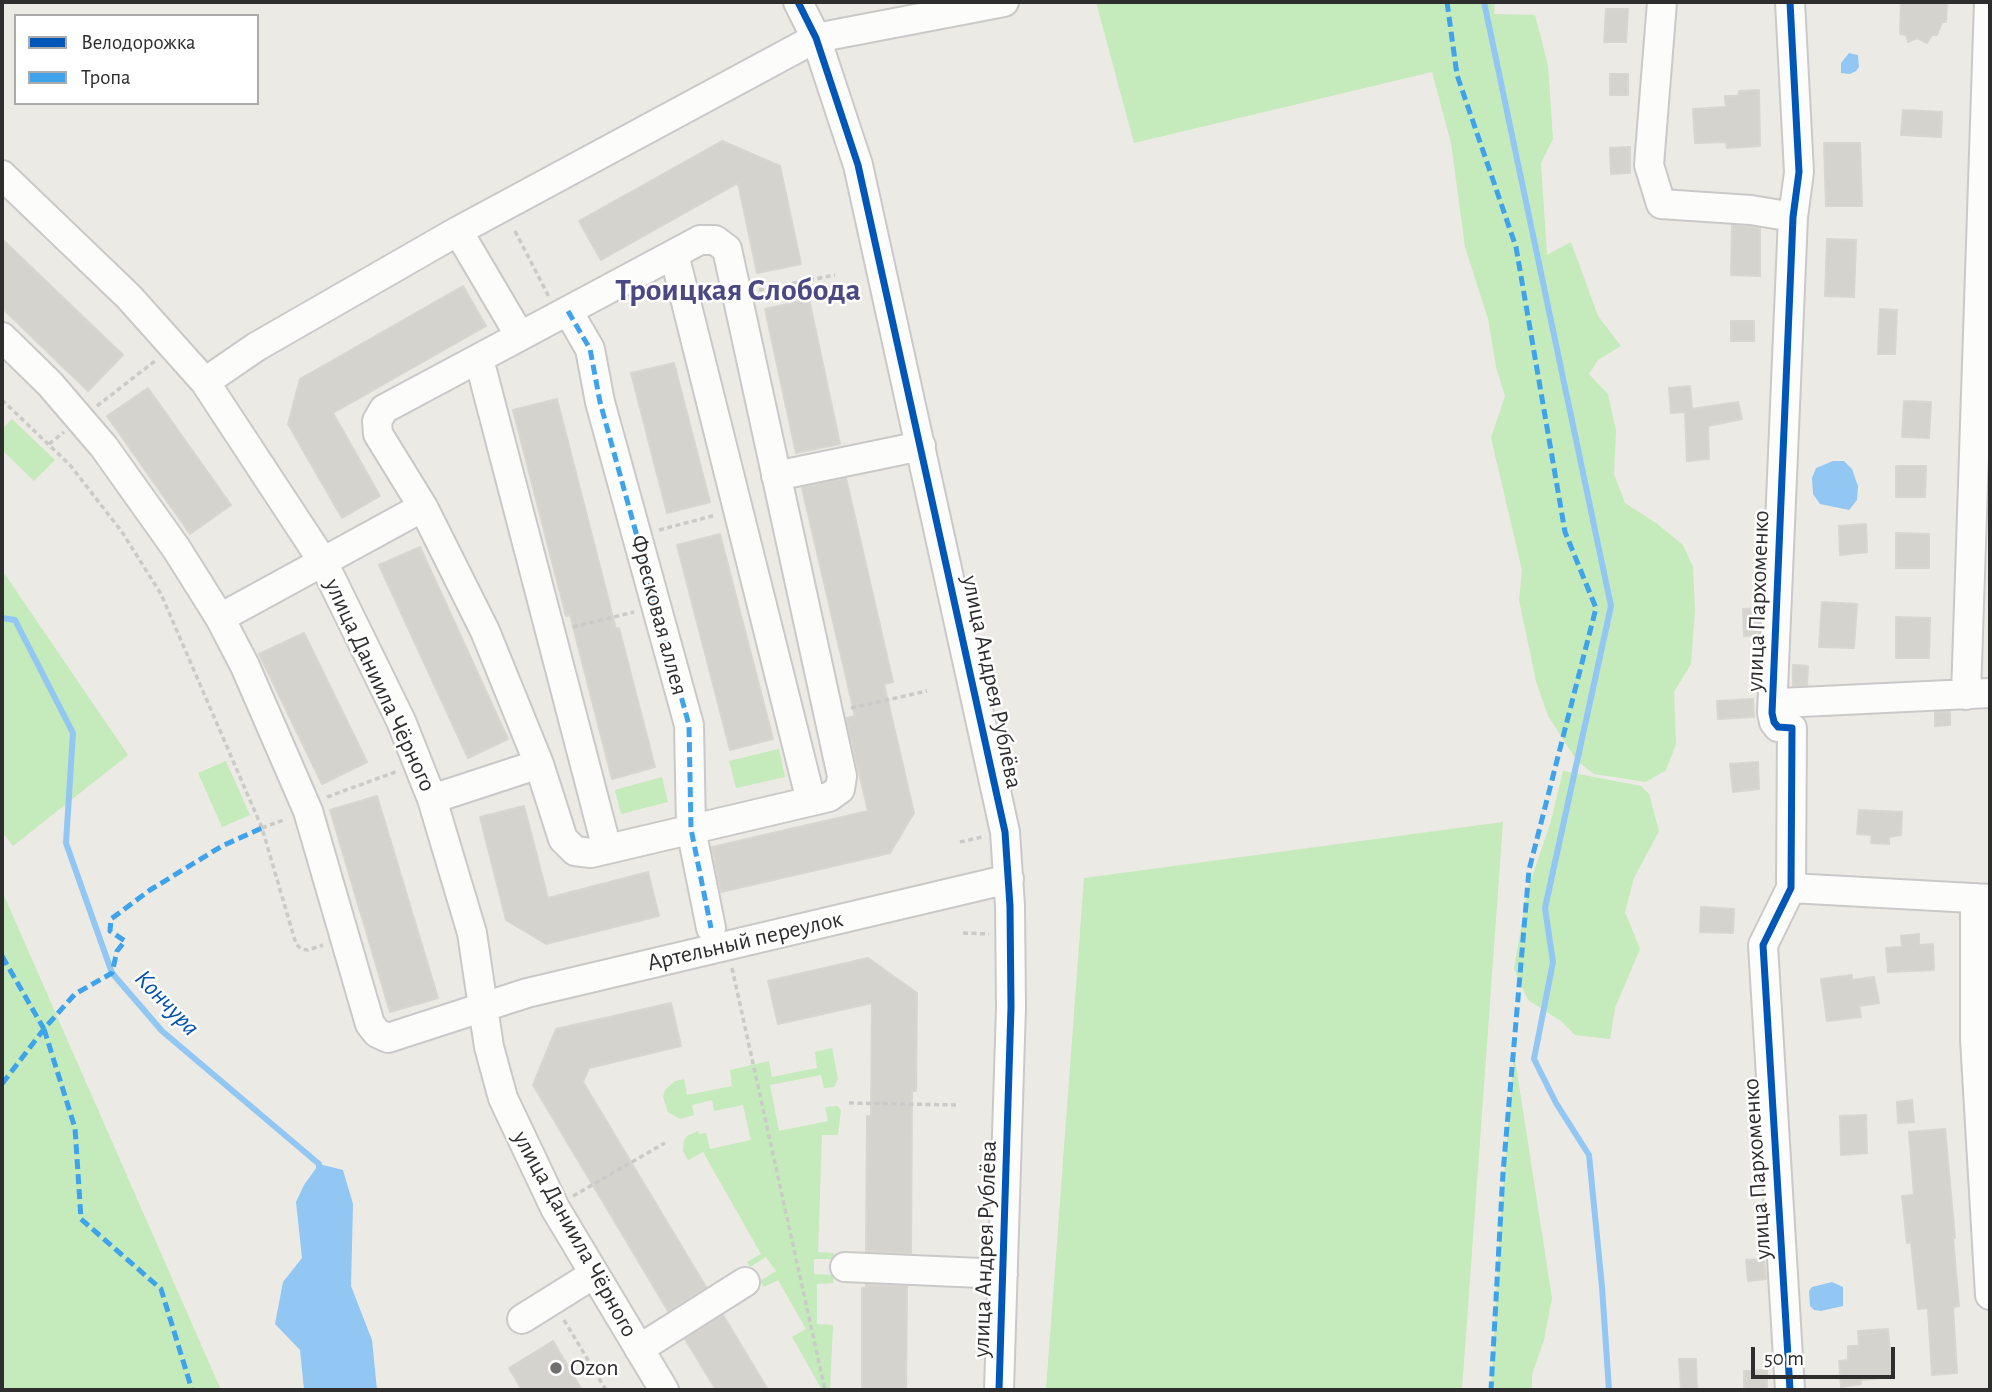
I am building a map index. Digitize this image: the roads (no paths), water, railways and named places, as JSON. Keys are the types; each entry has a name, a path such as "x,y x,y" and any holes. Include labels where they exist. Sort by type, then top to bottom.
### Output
{"street":[{"name":"улица Андрея Рублёва","path":"798,2 816,38 859,165 1005,832 1009,879 1011,1007 999,1390"},
{"path":"205,382 257,347 458,231 816,38 1004,2"},
{"path":"1662,2 1649,165 1661,204 1751,210 1793,217"},
{"name":"улица Пархоменко","path":"1790,2 1799,172 1793,217 1772,713 1774,722 1779,727 1792,728 1791,888 1763,945 1790,1390"},
{"path":"1772,713 1780,703 1978,694 1989,2"},
{"name":"улица Даниила Чёрного","path":"2,175 129,297 205,382 322,560 401,721 432,799 472,933 489,1047 503,1098 555,1208 664,1390"},
{"path":"458,231 520,336"},
{"path":"701,240 715,240 727,249 842,776 840,789 828,797 591,853 575,851 563,839 540,764 485,631 423,507 377,434 377,421 384,409 520,336 701,240"},
{"path":"674,254 811,801"},
{"name":"Фресковая аллея","path":"563,313 590,349 600,402 689,725 691,829 711,928"},
{"name":"Артельный переулок","path":"2,337 50,384 104,447 176,548 220,618 245,666 305,804 370,1024 377,1033 388,1038 527,993 1009,879"},
{"path":"479,359 607,849"},
{"path":"776,476 921,446"},
{"path":"220,618 423,507"},
{"path":"432,799 540,764"},
{"path":"1791,888 1983,899 1975,1039 1990,1295"},
{"path":"845,1267 1003,1274"},
{"path":"522,1319 594,1274"},
{"path":"639,1349 745,1282"}],"water":[{"path":"1849,53 1858,55 1859,67 1850,74 1841,73 1841,63"},
{"path":"1833,461 1844,461 1852,469 1858,486 1857,500 1849,510 1820,504 1813,494 1812,478 1816,468"},
{"path":"319,1164 343,1170 353,1204 351,1286 372,1340 377,1390 304,1390 300,1350 275,1324 283,1282 302,1258 296,1202"},
{"path":"1832,1282 1843,1287 1843,1306 1814,1310 1810,1306 1809,1291 1812,1287"}],"waterway":[{"path":"1484,2 1611,606 1545,908 1553,962 1534,1059 1556,1103 1589,1155 1609,1390"},
{"name":"Кончура","path":"2,618 15,620 73,733 66,843 112,973 162,1031 319,1164 319,1169"}],"place":[{"name":"Ozon","path":"556,1368"}],"district":[{"name":"Троицкая Слобода","path":"738,290"}]}
